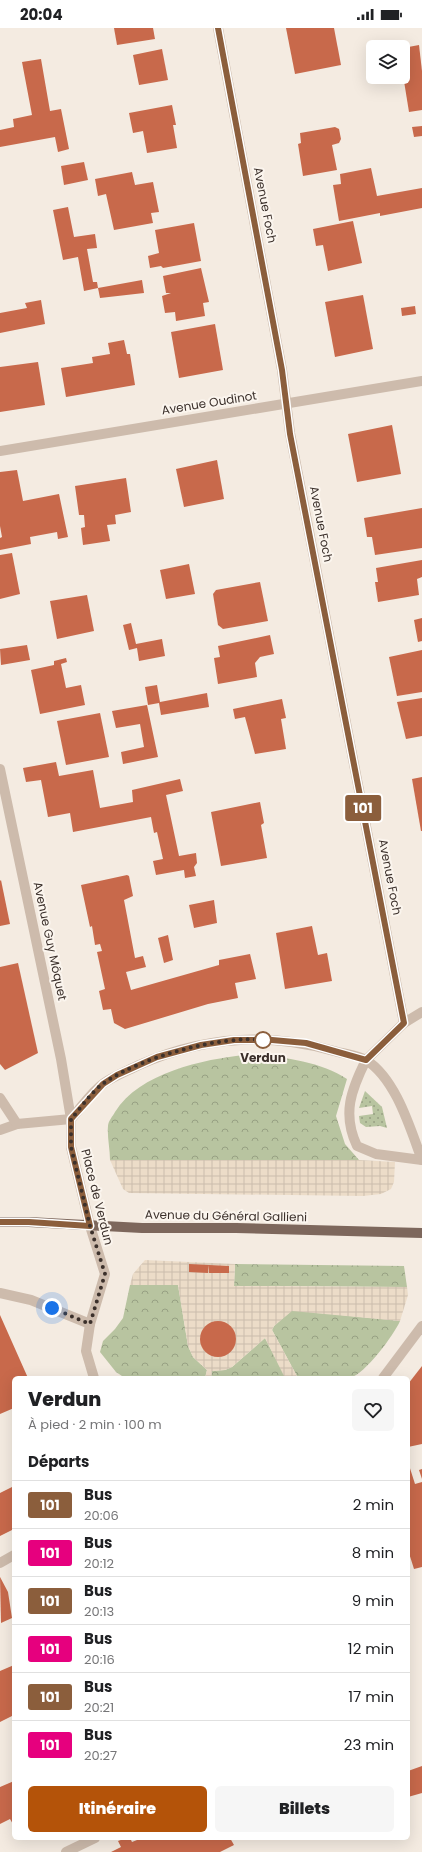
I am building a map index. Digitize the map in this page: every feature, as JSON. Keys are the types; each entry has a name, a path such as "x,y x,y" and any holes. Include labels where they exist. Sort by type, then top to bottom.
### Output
{"main road":[{"name":"Avenue du Général Gallieni","path":"0,1222 29,1222 90,1226 422,1233"}],"street":[{"name":"Avenue Foch","path":"218,28 282,370 290,434 404,1023"},
{"name":"Avenue Oudinot","path":"0,451 422,381"},
{"name":"Avenue Guy Môquet","path":"0,769 60,1052 71,1119"},
{"path":"0,1130 17,1124 71,1119 103,1084 112,1078 157,1057 201,1045 224,1041 272,1040 306,1043 366,1060 382,1074 395,1095 406,1117 422,1160 376,1154 357,1146 350,1131 348,1119 355,1081 366,1060 404,1023 422,1012"},
{"path":"0,1098 17,1124"},
{"name":"Place de Verdun","path":"71,1119 71,1147 90,1226 105,1274 90,1324 86,1351 93,1376"},
{"path":"0,1293 31,1300 90,1324"},
{"path":"384,1376 422,1326"},
{"path":"0,1563 12,1557"},
{"path":"66,1852 91,1840"}],"green space":[{"path":"246,1055 285,1058 312,1064 347,1079 336,1116 345,1144 359,1160 110,1160 108,1134 109,1122 126,1099 140,1087 173,1070 211,1060"},
{"path":"365,1091 382,1107 387,1128 380,1126 366,1127 360,1123 359,1116 373,1114 372,1106 359,1108"},
{"path":"235,1264 404,1266 407,1287 234,1286"},
{"path":"130,1285 178,1285 188,1346 193,1357 207,1370 206,1376 122,1376 116,1372 100,1352 103,1341 123,1318"},
{"path":"292,1310 400,1321 392,1335 371,1362 354,1376 297,1376 272,1330 274,1326"},
{"path":"265,1338 285,1376 211,1376 212,1371 225,1370 232,1367"}],"shaded area":[{"path":"110,1160 359,1160 395,1162 394,1182 391,1189 381,1194 363,1196 129,1193 123,1189"},
{"path":"145,1260 235,1264 234,1286 407,1287 408,1295 400,1321 292,1311 274,1326 272,1330 297,1376 284,1376 265,1338 232,1367 225,1370 212,1371 211,1376 206,1376 207,1370 193,1357 188,1346 178,1285 130,1285 133,1274"}],"building":[{"path":"114,28 153,28 155,39 117,45"},
{"path":"286,28 334,28 341,65 295,74"},
{"path":"419,45 422,71 422,110 409,112 404,84 410,84 410,47"},
{"path":"162,49 168,80 139,85 133,55"},
{"path":"41,59 50,111 61,109 69,149 58,152 55,137 0,147 0,130 14,127 13,119 32,115 22,62"},
{"path":"172,105 176,125 173,125 177,148 147,153 143,131 133,133 129,113"},
{"path":"422,126 422,136 414,137 412,127"},
{"path":"335,127 339,129 341,139 339,143 332,145 337,170 303,176 298,144 301,143 300,133"},
{"path":"84,162 88,180 64,185 61,166"},
{"path":"371,168 377,196 422,188 422,208 380,216 380,213 339,221 333,185 341,184 340,174"},
{"path":"132,172 135,185 153,182 159,212 151,213 153,223 114,230 106,194 98,196 95,179"},
{"path":"68,207 74,237 95,234 97,248 87,249 93,282 97,282 98,288 84,291 78,257 63,260 53,210"},
{"path":"353,221 362,263 328,271 323,245 316,246 313,229"},
{"path":"194,223 201,261 163,268 161,266 150,268 148,256 159,253 155,230"},
{"path":"201,268 209,302 203,303 205,316 176,321 175,312 165,313 162,296 171,293 166,293 163,276"},
{"path":"142,280 144,293 100,298 98,288"},
{"path":"363,295 373,349 335,357 325,302"},
{"path":"41,300 45,324 0,333 0,313 27,308 25,303"},
{"path":"415,306 416,314 402,316 401,308"},
{"path":"215,324 223,370 179,378 171,332"},
{"path":"124,340 127,354 130,354 135,385 66,397 61,368 93,363 92,357 110,354 108,343"},
{"path":"38,362 45,405 0,412 0,367"},
{"path":"392,425 401,474 357,482 348,434"},
{"path":"217,460 224,499 184,507 176,469"},
{"path":"17,470 23,501 59,494 68,537 58,539 57,532 30,537 31,544 0,550 0,538 2,537 0,526 0,472"},
{"path":"126,478 131,512 115,515 116,524 107,525 110,541 83,545 81,528 85,527 84,515 79,515 75,486"},
{"path":"422,508 422,548 375,555 372,537 367,537 364,518"},
{"path":"12,553 20,594 0,599 0,555"},
{"path":"422,560 422,577 417,579 419,595 378,602 375,582 378,582 376,568"},
{"path":"189,564 195,594 166,599 160,570"},
{"path":"260,582 268,621 223,629 218,625 213,594 216,590"},
{"path":"87,595 94,631 57,639 50,601"},
{"path":"422,618 422,641 418,642 414,620"},
{"path":"131,623 136,644 162,639 165,656 139,661 137,648 129,650 123,625"},
{"path":"270,635 274,654 260,657 255,663 257,677 218,684 214,658 220,657 218,646"},
{"path":"27,645 30,660 1,665 0,649"},
{"path":"422,650 422,692 397,696 389,657"},
{"path":"66,658 67,662 61,664 66,688 81,685 85,705 40,714 31,670 54,665 54,661"},
{"path":"157,685 160,702 207,693 209,707 161,715 159,703 148,705 145,687"},
{"path":"422,698 422,736 406,739 397,702"},
{"path":"282,699 286,718 281,719 286,749 255,754 245,717 235,719 233,709"},
{"path":"147,705 158,757 123,764 121,752 144,747 140,724 116,728 112,711"},
{"path":"100,713 109,757 66,765 57,721"},
{"path":"56,762 59,776 93,770 100,808 133,802 132,790 180,779 183,791 166,795 179,856 196,853 197,863 194,867 196,876 185,878 184,870 156,875 153,861 163,859 157,832 154,833 151,817 73,832 70,813 48,817 41,780 26,782 23,768"},
{"path":"422,777 422,831 421,831 412,779"},
{"path":"260,802 264,823 261,825 267,858 221,866 211,812"},
{"path":"127,875 129,876 133,896 124,900 135,958 143,956 146,967 126,972 131,990 219,965 219,960 250,954 256,979 235,983 238,998 208,1004 125,1029 114,1023 111,1009 103,1010 99,991 105,989 97,952 102,951 100,944 95,945 92,926 90,927 81,885"},
{"path":"1,880 10,924 0,926 0,881"},
{"path":"214,900 217,923 194,928 189,905"},
{"path":"312,926 318,955 327,953 332,981 285,989 276,933"},
{"path":"168,935 173,960 164,963 158,938"},
{"path":"18,963 38,1053 5,1070 0,1064 0,967"},
{"path":"189,1264 209,1265 208,1273 189,1272"},
{"path":"209,1265 229,1266 229,1273 209,1273"},
{"path":"0,1315 27,1376 12,1376 12,1409 0,1414"},
{"path":"221,1321 231,1326 235,1332 235,1346 231,1352 225,1356 215,1357 205,1352 201,1346 200,1336 205,1326 211,1322"},
{"path":"422,1366 422,1444 410,1447 410,1381"},
{"path":"410,1468 415,1484 422,1482 422,1567 414,1569 410,1556"},
{"path":"422,1469 422,1479 419,1470"},
{"path":"12,1487 12,1530 0,1536 0,1493"},
{"path":"0,1577 8,1592 12,1618 1,1623"},
{"path":"12,1666 12,1716 0,1722 0,1671"},
{"path":"422,1766 422,1793 410,1796 410,1770"},
{"path":"12,1782 12,1822 10,1819 0,1824 0,1787"},
{"path":"231,1840 234,1845 220,1852 111,1852 121,1847 118,1841"}],"bus line":[{"name":"101","path":"0,1222 29,1222 90,1226 71,1147 71,1119 103,1084 117,1075 157,1057 201,1045 244,1039 306,1043 366,1060 404,1023 400,996 290,434 282,370 218,28"}],"place":[{"name":"Verdun","path":"263,1040"}],"route":[{"path":"52,1308 90,1324 105,1274 90,1226 71,1147 71,1119 103,1084 117,1075 157,1057 201,1045 224,1041 244,1039 263,1040"}]}
